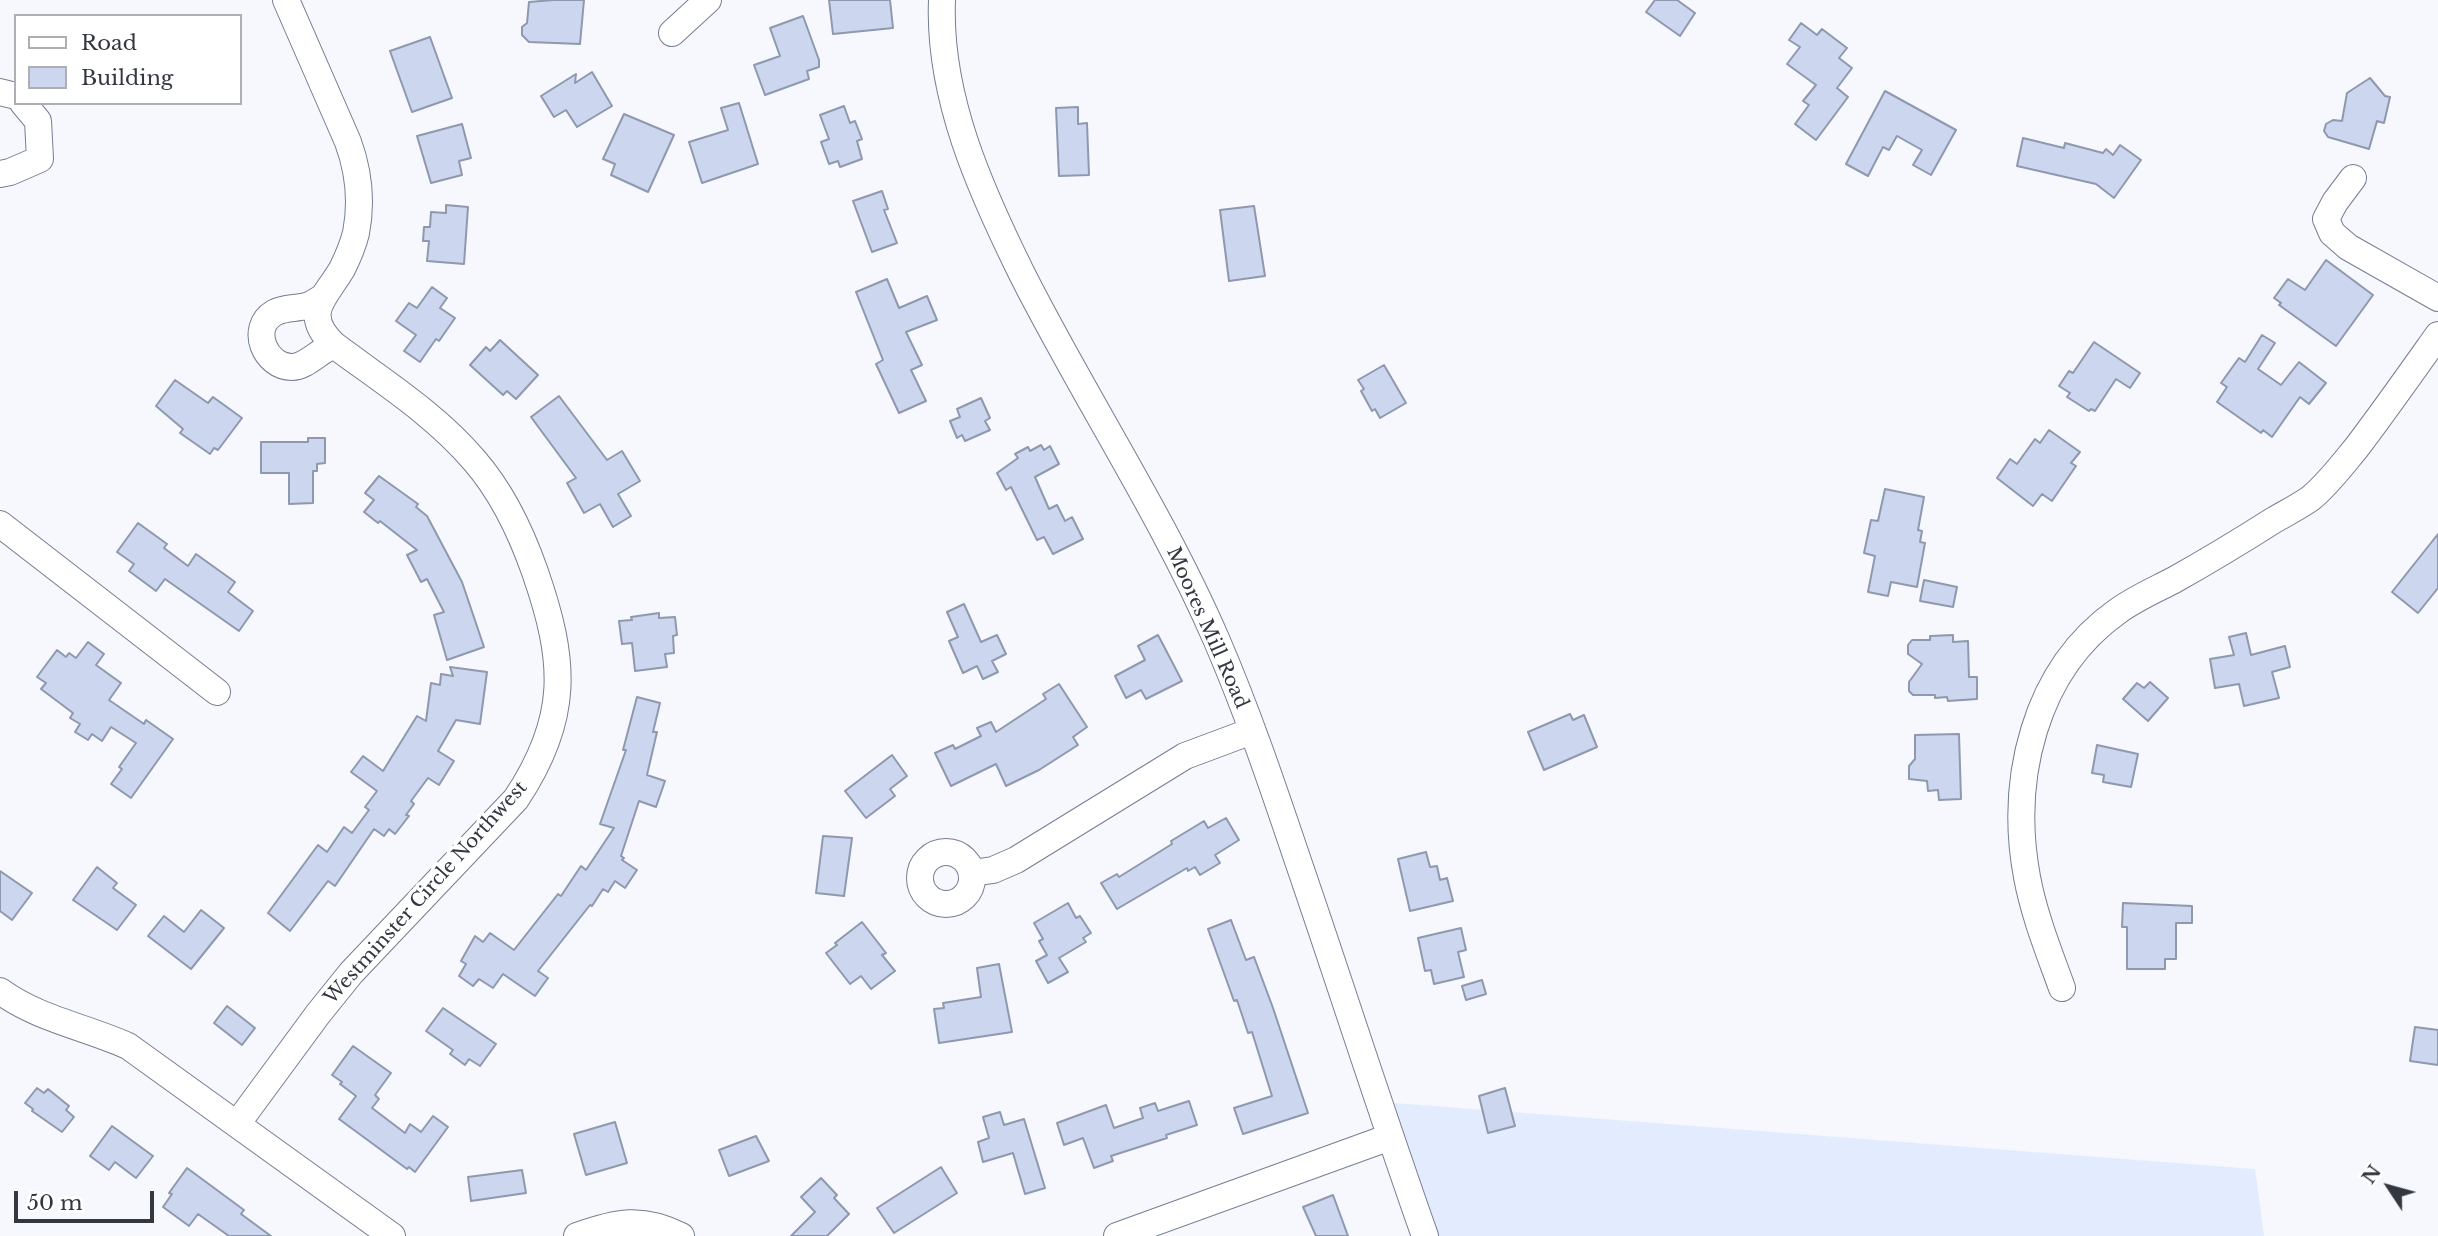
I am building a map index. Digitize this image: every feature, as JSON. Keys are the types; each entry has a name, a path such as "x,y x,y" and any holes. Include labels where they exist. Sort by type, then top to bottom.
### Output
{"street":[{"path":"286,0 348,142 356,166 360,201 355,236 342,268 320,299 305,306 286,308 273,314 262,329 263,347 276,363 292,367 304,364 322,349 334,345"},
{"path":"672,33 708,0"},
{"name":"Moores Mill Road","path":"942,0 941,22 946,74 965,140 984,192 1041,312 1197,597 1218,642 1317,916 1425,1236"},
{"path":"0,174 40,159 38,121 25,105"},
{"path":"2353,178 2326,219 2332,233 2348,247 2438,298"},
{"name":"Westminster Circle Northwest","path":"237,1124 351,973 516,799 544,750 557,698 557,655 550,616 526,545 500,496 475,460 444,429 334,345 320,325 320,299"},
{"path":"2062,988 2039,924 2027,877 2024,849 2023,789 2026,758 2035,724 2050,688 2077,649 2118,611 2311,498 2368,432 2438,335"},
{"path":"0,524 217,692"},
{"path":"972,873 993,870 1016,860 1185,756 1252,731"},
{"path":"0,991 45,1017 97,1032 128,1046 392,1236"},
{"path":"1117,1236 1390,1137"},
{"path":"577,1236 607,1225 630,1223 663,1227 681,1236"}],"shaded area":[{"path":"1369,1101 2255,1169 2264,1236 1415,1236"}],"building":[{"path":"584,0 580,44 529,42 522,35 522,27 527,23 529,2"},
{"path":"829,0 890,0 893,28 833,34"},
{"path":"1655,0 1677,0 1695,13 1680,36 1646,12"},
{"path":"803,16 819,67 807,71 809,79 765,95 754,65 780,56 770,28"},
{"path":"1801,23 1817,35 1822,29 1847,48 1839,58 1852,68 1837,88 1848,97 1816,140 1795,124 1809,105 1803,101 1816,85 1787,64 1800,47 1789,40"},
{"path":"430,37 452,98 412,112 390,51"},
{"path":"592,72 612,106 577,127 566,110 554,117 541,96 576,74 575,83"},
{"path":"2370,78 2385,96 2390,97 2384,123 2377,121 2369,149 2328,137 2324,131 2326,124 2333,120 2342,121 2347,93"},
{"path":"1885,91 1956,130 1931,175 1913,165 1922,150 1897,136 1889,150 1883,147 1868,176 1846,164"},
{"path":"739,103 758,164 702,183 689,142 728,130 721,108"},
{"path":"844,106 850,123 855,121 862,139 857,141 862,159 840,167 838,161 829,164 821,142 829,139 820,115"},
{"path":"1078,107 1078,124 1087,123 1089,175 1059,176 1056,108"},
{"path":"624,114 674,135 648,192 611,175 615,164 603,159"},
{"path":"462,124 471,158 459,161 462,175 431,183 417,136"},
{"path":"2023,138 2064,148 2065,143 2103,153 2106,149 2113,155 2120,145 2141,160 2114,198 2096,184 2017,166"},
{"path":"882,191 888,209 884,210 897,243 872,252 853,201"},
{"path":"446,205 468,207 464,264 427,261 429,241 423,241 424,227 430,227 431,212 446,213"},
{"path":"1254,206 1265,276 1229,281 1220,210"},
{"path":"2326,260 2373,295 2336,346 2279,305 2281,303 2274,298 2288,279 2305,290"},
{"path":"887,279 899,308 927,296 937,320 906,332 922,365 911,370 926,401 899,413 876,364 883,360 856,292"},
{"path":"432,287 447,298 440,308 455,318 420,362 404,351 416,335 396,321 409,303 417,308"},
{"path":"2262,335 2275,343 2258,369 2281,385 2299,362 2326,383 2309,404 2300,397 2272,437 2263,430 2261,433 2217,402 2227,387 2221,383 2239,358 2245,362"},
{"path":"500,340 538,375 516,399 507,391 503,395 470,365 486,347 490,351"},
{"path":"2094,342 2140,373 2130,388 2116,379 2095,411 2089,411 2067,397 2070,393 2059,386 2069,371 2073,373"},
{"path":"1384,365 1406,403 1380,418 1375,409 1372,411 1358,380"},
{"path":"175,380 208,403 213,397 242,418 218,450 214,448 210,454 180,433 183,429 156,406"},
{"path":"559,396 607,460 622,451 640,481 618,494 631,516 613,527 600,504 584,513 567,483 576,478 531,417"},
{"path":"981,398 990,418 985,421 990,430 965,441 962,435 957,438 950,421 960,417 957,409"},
{"path":"2049,430 2080,452 2071,463 2076,466 2052,501 2042,494 2033,506 1997,478 2010,459 2017,464 2035,439 2040,443"},
{"path":"308,438 325,438 325,463 317,464 317,471 313,471 313,503 289,504 289,473 261,473 261,442 308,442"},
{"path":"1041,445 1044,450 1050,446 1059,464 1035,477 1049,509 1057,505 1065,521 1072,517 1083,539 1053,554 1044,537 1037,540 1011,487 1006,490 997,473 1018,458 1015,454 1028,447 1030,451"},
{"path":"379,476 418,504 416,507 427,516 462,582 484,647 447,660 434,615 444,612 427,579 421,582 407,555 417,550 364,512 374,500 365,493"},
{"path":"1885,489 1924,497 1918,530 1922,531 1920,542 1925,543 1917,587 1891,582 1888,596 1868,592 1875,556 1864,553 1871,520 1878,521"},
{"path":"138,523 167,544 164,548 188,566 196,554 235,582 228,592 253,611 239,631 165,579 156,591 129,571 134,564 117,552"},
{"path":"2438,534 2438,588 2418,613 2392,592"},
{"path":"1924,580 1957,587 1953,607 1920,601"},
{"path":"964,604 981,642 997,635 1006,654 992,661 998,672 983,679 977,666 963,673 949,641 958,637 947,612"},
{"path":"659,613 659,618 675,617 677,635 673,636 674,653 665,654 667,667 635,671 632,643 622,644 619,621"},
{"path":"2246,633 2251,655 2285,646 2290,667 2272,672 2279,698 2244,706 2239,684 2215,688 2210,659 2234,655 2229,637"},
{"path":"1158,635 1182,681 1146,699 1141,690 1126,698 1115,676 1145,660 1138,646"},
{"path":"1953,635 1953,642 1968,641 1969,677 1977,677 1977,699 1948,701 1947,697 1913,695 1909,691 1909,682 1922,664 1908,654 1908,645 1912,640 1930,640 1930,636"},
{"path":"88,642 104,654 96,665 121,683 109,700 144,724 146,720 173,739 131,798 111,784 136,743 111,727 102,741 92,734 88,740 75,732 80,724 70,718 73,713 41,689 46,683 37,677 57,650 66,657 69,653 76,658"},
{"path":"450,667 487,672 480,724 456,720 438,751 454,761 439,785 428,778 411,801 414,804 406,815 409,816 395,834 389,829 384,836 374,829 335,886 328,881 290,931 268,913 318,845 327,852 344,827 352,833 369,810 365,807 377,791 351,772 363,756 383,771 417,716 426,721 431,683 440,685 441,674 453,676"},
{"path":"2150,682 2168,698 2148,721 2123,699 2137,683 2144,688"},
{"path":"1059,684 1087,727 1073,737 1078,745 1039,770 1006,786 996,764 951,786 935,753 953,745 955,749 981,736 977,728 991,722 996,732 1046,699 1043,694"},
{"path":"637,697 660,703 653,732 657,732 647,775 665,781 656,807 639,801 621,856 624,858 622,860 637,870 625,888 615,881 608,892 603,889 592,906 590,905 538,971 548,978 535,996 503,974 493,988 479,979 473,986 459,976 466,964 461,961 475,936 483,942 490,933 514,950 558,894 561,896 581,866 586,870 614,828 600,824 626,750 623,750"},
{"path":"1570,714 1573,720 1584,715 1597,747 1544,770 1528,732"},
{"path":"1959,734 1961,799 1939,800 1938,790 1928,791 1927,781 1909,779 1909,766 1915,759 1915,735"},
{"path":"2097,745 2138,754 2131,787 2103,782 2104,775 2092,773"},
{"path":"892,755 907,776 890,789 895,796 866,818 845,791"},
{"path":"1226,818 1239,840 1215,855 1220,863 1200,875 1195,867 1188,871 1187,868 1117,909 1101,883 1117,874 1119,877 1204,821 1208,828"},
{"path":"823,836 852,838 844,896 816,893"},
{"path":"1426,852 1430,867 1437,866 1440,880 1447,878 1453,901 1410,911 1398,859"},
{"path":"97,867 117,883 113,888 136,905 117,930 73,900"},
{"path":"0,871 32,893 12,920 0,911"},
{"path":"1068,903 1076,918 1080,916 1091,933 1083,938 1086,942 1059,958 1068,972 1048,983 1036,961 1047,955 1039,941 1043,939 1034,923"},
{"path":"2123,903 2192,906 2192,923 2176,923 2176,959 2165,959 2165,969 2127,969 2127,927 2122,927"},
{"path":"201,910 224,928 191,969 148,936 164,916 184,932"},
{"path":"1231,920 1246,960 1254,957 1308,1113 1243,1134 1234,1108 1272,1096 1252,1032 1248,1033 1237,1000 1234,1001 1208,929"},
{"path":"862,922 886,953 882,955 895,971 871,989 861,976 850,984 826,953"},
{"path":"1461,928 1466,950 1458,952 1464,977 1434,984 1431,970 1425,971 1418,938"},
{"path":"999,964 1012,1032 939,1043 934,1009 944,1008 943,1003 981,997 977,968"},
{"path":"1482,980 1486,994 1466,1000 1462,986"},
{"path":"227,1006 255,1028 242,1045 214,1023"},
{"path":"443,1008 496,1044 480,1066 469,1059 465,1065 450,1054 453,1050 426,1031"},
{"path":"2415,1027 2438,1030 2438,1065 2410,1061"},
{"path":"353,1046 391,1073 375,1095 379,1099 372,1108 405,1133 410,1124 421,1132 433,1116 448,1127 415,1172 409,1167 407,1169 339,1119 356,1096 332,1075"},
{"path":"37,1088 44,1093 48,1089 69,1106 66,1110 74,1117 62,1132 25,1103"},
{"path":"1505,1088 1515,1126 1488,1133 1479,1096"},
{"path":"1189,1101 1197,1125 1111,1156 1113,1161 1094,1168 1083,1138 1064,1145 1057,1123 1106,1105 1114,1128 1143,1118 1140,1108 1155,1103 1158,1111"},
{"path":"1000,1112 1004,1125 1024,1119 1045,1188 1025,1194 1013,1153 983,1162 978,1142 989,1138 983,1117"},
{"path":"615,1122 627,1163 586,1175 574,1134"},
{"path":"112,1126 153,1156 136,1178 115,1162 109,1170 90,1156"},
{"path":"756,1136 769,1161 729,1176 719,1150"},
{"path":"941,1167 957,1193 894,1233 877,1208"},
{"path":"187,1168 244,1210 241,1214 271,1236 229,1236 198,1214 189,1226 163,1207 172,1194 169,1193"},
{"path":"522,1170 526,1193 471,1201 468,1177"},
{"path":"821,1178 837,1195 834,1198 849,1214 827,1236 791,1236 815,1212 801,1197"},
{"path":"1333,1195 1348,1236 1316,1236 1303,1207"}]}
